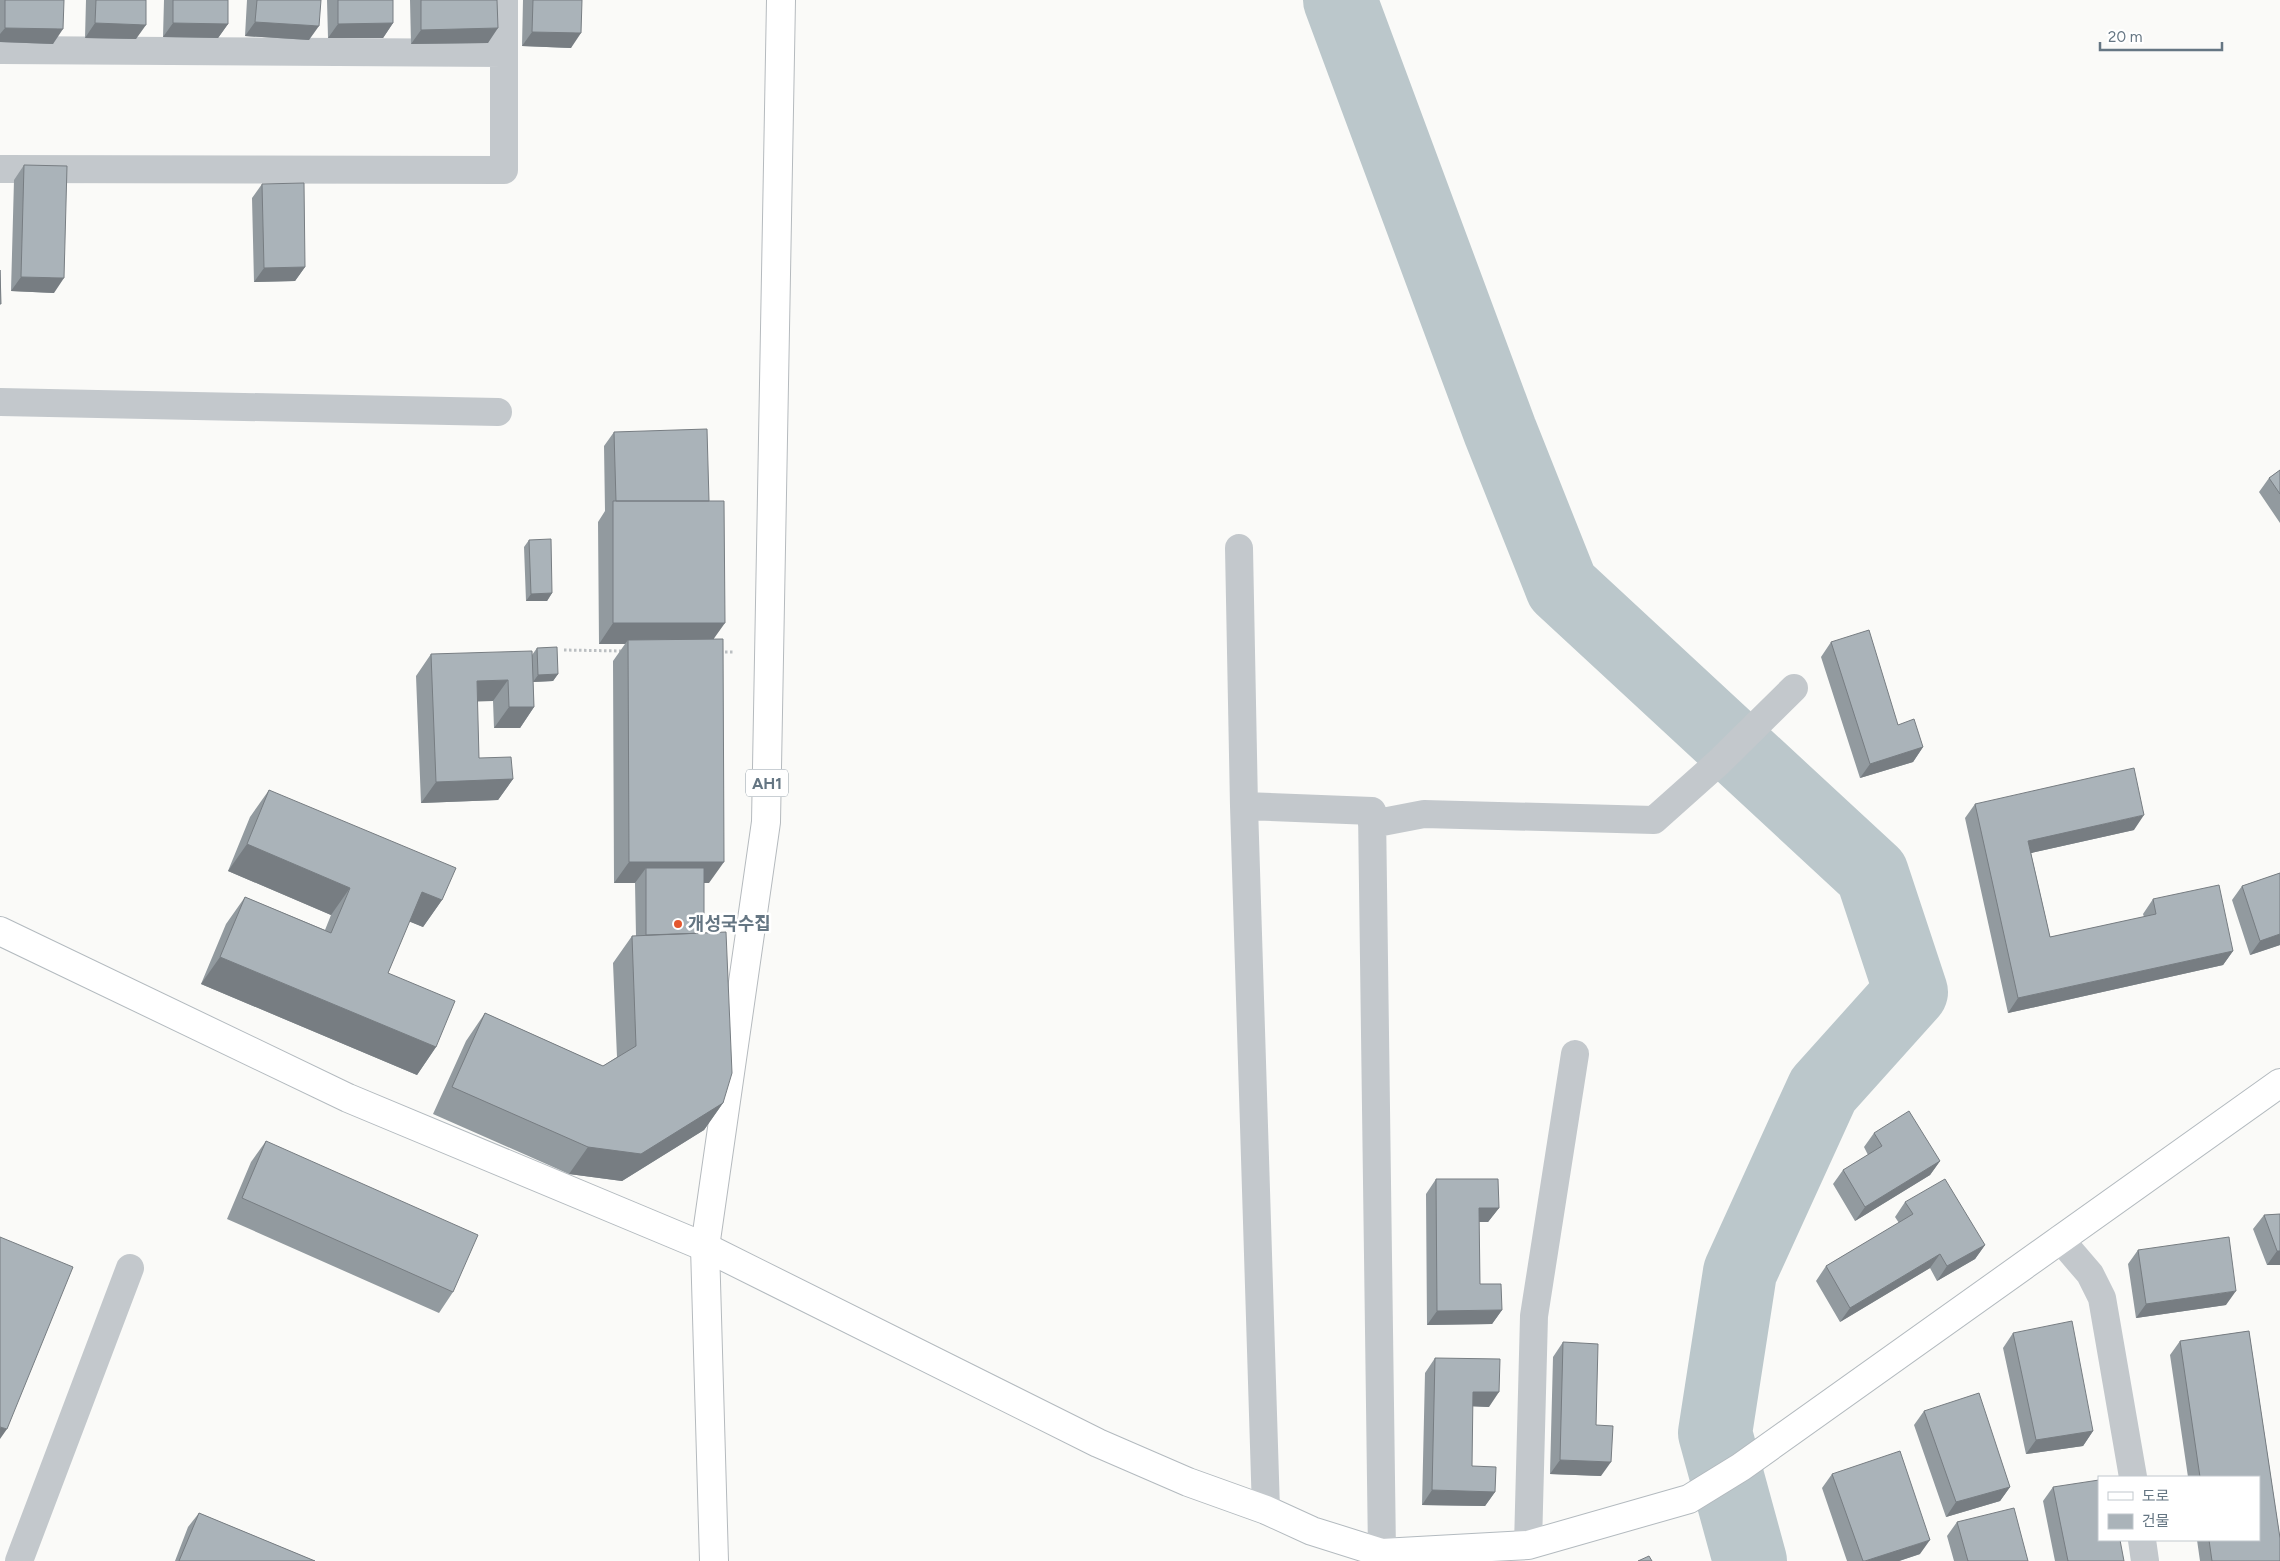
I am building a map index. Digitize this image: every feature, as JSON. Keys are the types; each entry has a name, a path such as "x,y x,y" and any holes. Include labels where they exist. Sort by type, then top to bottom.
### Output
{"street":[{"path":"0,169 504,170 504,0"},
{"name":"AH1","path":"714,1561 705,1247 766,822 781,0"},
{"path":"0,50 504,53"},
{"path":"0,402 498,412"},
{"path":"1239,548 1244,806 1266,1510"},
{"path":"1372,824 1424,814 1654,820 1756,728 1794,688"},
{"path":"1244,806 1372,811 1382,1553"},
{"path":"0,931 348,1098 705,1247 1098,1443 1188,1482 1266,1510 1312,1531 1382,1553 1528,1545 1689,1499 1742,1467 2280,1083"},
{"path":"1528,1545 1534,1316 1575,1054"},
{"path":"2060,1239 2090,1274 2102,1298 2133,1476"},
{"path":"18,1561 130,1268"},
{"path":"2142,1541 2146,1561"}],"path":[{"path":"564,650 632,651"},
{"path":"710,652 769,653"}],"building":[{"path":"5,0 64,0 63,29 5,28"},
{"path":"96,0 146,0 146,25 95,23"},
{"path":"173,0 228,0 228,24 173,23"},
{"path":"257,0 321,0 319,26 255,22"},
{"path":"338,0 393,0 393,23 338,24"},
{"path":"421,0 497,0 498,28 421,30"},
{"path":"533,0 582,0 581,33 532,32"},
{"path":"24,165 67,166 64,278 21,277"},
{"path":"304,183 305,267 264,268 262,184"},
{"path":"0,270 1,304 0,304"},
{"path":"707,429 709,501 616,501 614,432"},
{"path":"2280,470 2280,494 2269,478"},
{"path":"613,501 724,501 725,623 613,623"},
{"path":"551,539 552,593 531,594 529,540"},
{"path":"1869,630 1898,725 1914,719 1923,747 1870,764 1831,642"},
{"path":"723,639 724,862 629,862 628,640"},
{"path":"557,647 558,674 538,675 537,648"},
{"path":"532,651 534,707 509,707 508,680 477,681 479,758 511,757 513,779 436,782 431,654"},
{"path":"2134,768 2144,815 2028,841 2050,937 2156,914 2153,899 2219,885 2233,951 2018,998 1975,804"},
{"path":"269,790 456,868 442,900 422,892 388,973 455,1001 436,1047 220,957 245,897 331,933 350,888 247,844"},
{"path":"646,868 704,868 704,933 646,935"},
{"path":"2280,873 2280,934 2260,941 2242,886"},
{"path":"726,932 732,1073 723,1103 641,1154 588,1147 452,1087 485,1013 603,1066 636,1046 632,936"},
{"path":"1909,1111 1940,1161 1865,1207 1843,1170 1882,1146 1874,1133"},
{"path":"266,1141 478,1235 453,1292 242,1198"},
{"path":"1436,1179 1498,1179 1499,1208 1479,1208 1480,1284 1501,1284 1502,1310 1437,1311"},
{"path":"1945,1179 1985,1245 1947,1266 1940,1254 1850,1308 1826,1266 1913,1214 1905,1202"},
{"path":"2280,1214 2280,1251 2277,1251 2264,1215"},
{"path":"0,1237 73,1267 7,1429 0,1427"},
{"path":"2229,1237 2236,1291 2146,1304 2138,1250"},
{"path":"2072,1321 2093,1431 2036,1440 2013,1333"},
{"path":"2249,1331 2280,1538 2280,1561 2212,1561 2209,1541 2260,1541 2260,1476 2200,1476 2180,1341"},
{"path":"1563,1342 1598,1344 1596,1425 1613,1426 1611,1462 1560,1460"},
{"path":"1435,1358 1500,1359 1499,1392 1473,1392 1472,1466 1496,1467 1495,1492 1432,1490"},
{"path":"1979,1393 2010,1487 1956,1502 1924,1411"},
{"path":"1900,1451 1930,1540 1863,1561 1832,1474"},
{"path":"2098,1480 2098,1541 2120,1541 2124,1561 2068,1561 2053,1487"},
{"path":"2014,1508 2028,1561 1968,1561 1957,1522"},
{"path":"199,1513 315,1561 179,1561"},
{"path":"1649,1556 1652,1561 1638,1561"}],"waterway":[{"path":"1340,0 1500,431 1562,587 1872,874 1911,992 1823,1090 1740,1272 1715,1433 1750,1561"}],"place":[{"name":"개성국수집","path":"678,924"}]}
